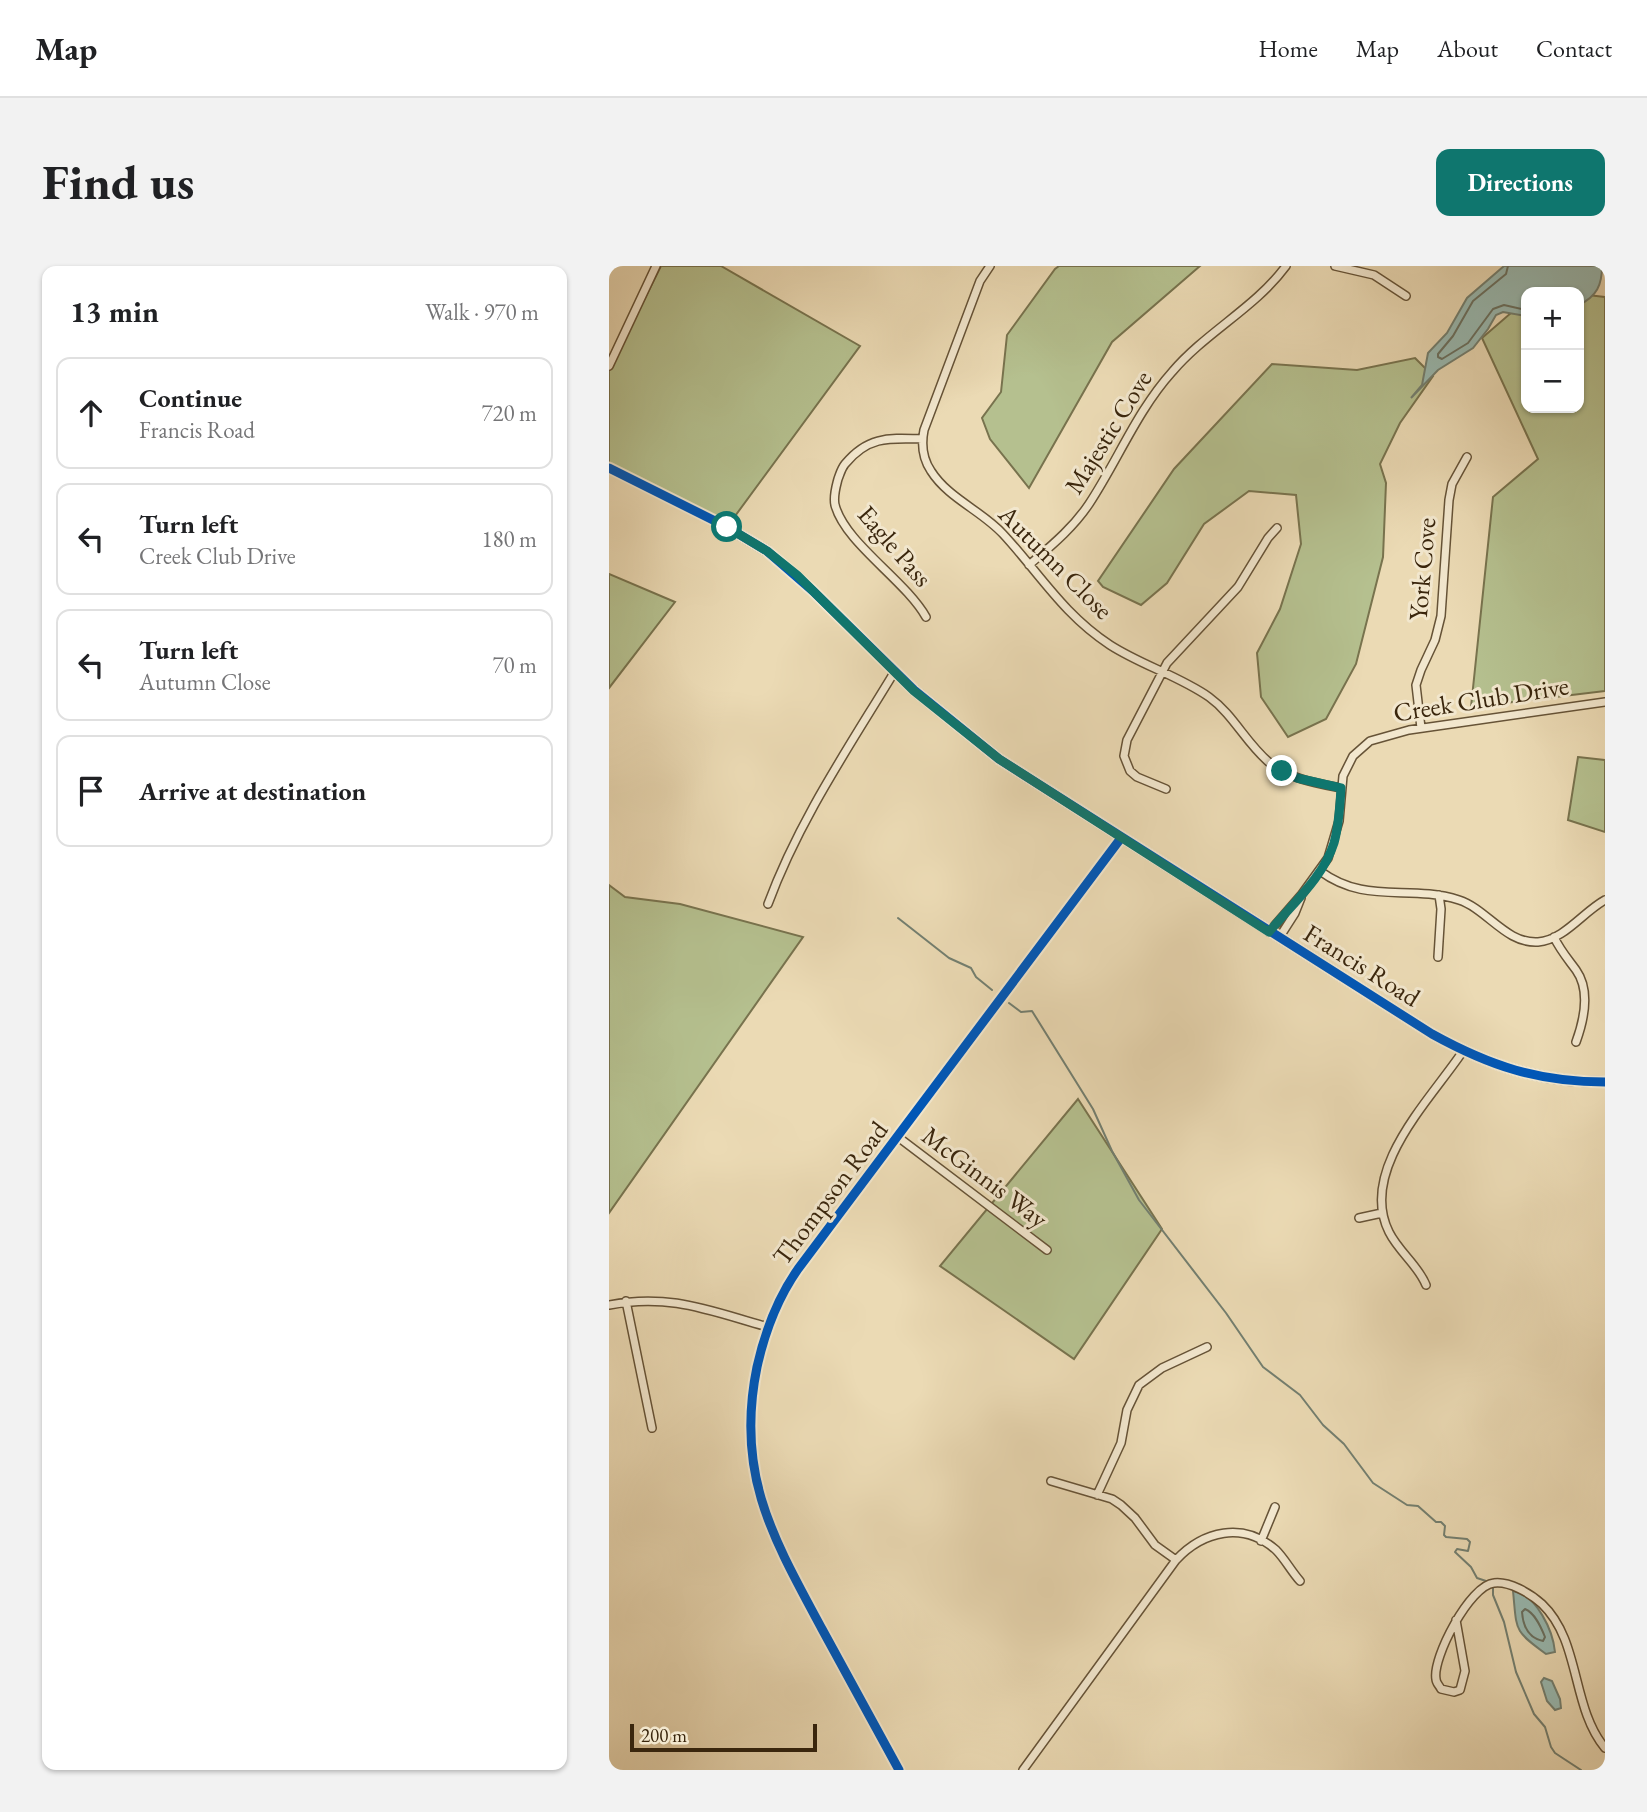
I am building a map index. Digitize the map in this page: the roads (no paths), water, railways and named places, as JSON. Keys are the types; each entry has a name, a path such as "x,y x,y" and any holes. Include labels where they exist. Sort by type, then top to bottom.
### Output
{"street":[{"path":"609,366 656,266"},
{"path":"922,439 980,281 990,266"},
{"name":"Majestic Cove","path":"1028,565 1068,531 1089,504 1141,412 1172,372 1189,353 1254,300 1286,266"},
{"path":"1335,266 1374,275 1406,296"},
{"name":"Eagle Pass","path":"922,439 890,438 874,441 857,451 842,467 834,498 845,527 917,601 926,617"},
{"name":"Autumn Close","path":"922,439 924,456 930,471 1002,532 1059,603 1082,624 1111,646 1215,702 1269,763 1297,778 1341,788"},
{"name":"York Cove","path":"1421,727 1416,685 1435,640 1441,616 1449,500 1453,484 1467,457"},
{"name":"Francis Road","path":"609,468 727,527 767,551 797,575 937,710 999,759 1432,1034 1503,1068 1559,1080 1605,1082"},
{"path":"1166,789 1137,777 1124,756 1127,740 1172,656 1238,587 1277,528"},
{"path":"768,904 780,869 801,826 895,671"},
{"name":"Creek Club Drive","path":"1269,932 1320,871 1334,842 1339,821 1341,788 1348,764 1360,748 1381,736 1421,727 1605,702"},
{"name":"Thompson Road","path":"899,1770 784,1557 758,1491 751,1450 751,1405 761,1350 781,1297 793,1276 1121,838"},
{"path":"1320,871 1332,881 1363,891 1411,892 1461,900 1523,941 1541,942 1554,937 1605,900"},
{"name":"Creek Club Drive","path":"1279,938 1295,913 1302,894"},
{"path":"1438,957 1441,909 1439,895"},
{"path":"1554,937 1584,987 1584,1015 1576,1042"},
{"path":"1426,1285 1388,1231 1383,1213 1382,1188 1390,1157 1407,1128 1464,1051"},
{"name":"McGinnis Way","path":"898,1137 1047,1250"},
{"path":"1359,1218 1383,1213"},
{"path":"609,1305 646,1299 671,1301 768,1328"},
{"path":"627,1301 652,1428"},
{"path":"1097,1494 1121,1443 1127,1410 1139,1385 1161,1368 1207,1347"},
{"path":"1051,1481 1112,1499 1135,1518 1155,1545 1176,1560"},
{"path":"1261,1541 1275,1507"},
{"path":"1023,1770 1176,1560 1189,1546 1212,1535 1240,1533 1261,1541 1277,1552 1300,1581"},
{"path":"1456,1620 1465,1671 1460,1690 1454,1692 1441,1689 1436,1679 1445,1644 1456,1620 1474,1596 1488,1584 1495,1583 1513,1586 1541,1603 1564,1636 1574,1675 1597,1738 1605,1748"}],"water":[{"path":"1504,266 1602,266 1597,289 1584,302 1584,287 1521,287 1521,315 1503,312 1496,315 1473,348 1438,370 1411,398 1422,385 1428,353 1447,333 1467,298"},
{"path":"1513,1591 1529,1599 1542,1615 1551,1634 1555,1652 1546,1654 1522,1634 1516,1622"},
{"path":"1544,1678 1552,1681 1561,1708 1555,1710 1547,1701 1541,1682"}],"waterway":[{"path":"898,918 949,958 971,968 976,977 992,990"},
{"path":"1009,1003 1021,1012 1032,1011 1093,1109 1139,1200 1226,1313 1263,1367 1300,1395 1323,1425 1344,1444 1373,1483 1407,1505 1418,1506 1436,1522 1441,1522 1445,1526 1446,1537 1467,1539 1470,1542 1468,1551 1457,1549 1455,1552 1471,1567 1477,1578 1489,1582"},
{"path":"1493,1586 1493,1595 1504,1622 1516,1672 1534,1714 1545,1727 1555,1753 1581,1770"}]}
